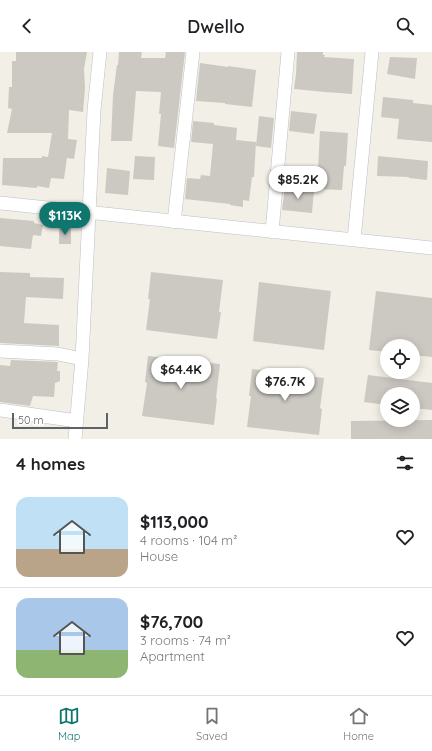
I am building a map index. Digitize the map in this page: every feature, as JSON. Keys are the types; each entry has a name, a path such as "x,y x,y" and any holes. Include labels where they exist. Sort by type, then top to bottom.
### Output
{"street":[{"path":"75,439 82,359 94,110 100,52"},
{"path":"174,222 193,52"},
{"path":"272,232 288,52"},
{"path":"354,240 372,52"},
{"path":"0,203 432,248"},
{"path":"0,351 58,354 82,359"},
{"path":"0,410 77,421"}],"building":[{"path":"16,52 87,52 84,69 85,88 83,112 69,110 68,139 77,140 74,159 67,158 64,179 51,178 49,188 37,186 37,188 2,185 3,158 48,157 52,133 7,133 12,109 8,108 9,87 12,87 12,61 16,61"},
{"path":"119,52 142,52 141,58 165,58 166,52 185,52 174,148 158,146 161,114 159,114 161,92 136,91 132,141 111,141 113,95"},
{"path":"297,52 323,52 323,55 325,55 324,57 354,59 352,94 294,89"},
{"path":"390,57 417,58 415,79 387,74"},
{"path":"200,63 256,70 252,107 196,101"},
{"path":"383,97 413,100 413,103 432,105 432,142 397,139 399,119 381,117"},
{"path":"291,111 317,114 314,134 289,131"},
{"path":"259,116 274,118 271,148 256,146"},
{"path":"193,121 214,123 214,125 237,128 236,140 256,142 254,177 252,177 249,201 243,200 243,207 185,199 187,178 200,179 201,175 210,176 213,144 191,142"},
{"path":"320,131 348,133 346,166 344,166 342,190 314,189 316,169 318,169"},
{"path":"135,156 155,157 154,180 133,179"},
{"path":"378,156 428,161 427,180 409,177 377,176"},
{"path":"107,168 130,171 128,195 105,193"},
{"path":"285,187 314,190 312,213 282,210"},
{"path":"0,218 34,221 34,223 43,225 41,236 33,235 31,249 0,246"},
{"path":"59,227 71,228 71,244 59,244"},
{"path":"0,272 30,273 30,277 64,278 63,299 26,297 24,323 59,325 59,346 0,343"},
{"path":"151,272 223,280 219,312 221,312 217,339 146,330 150,299 148,299"},
{"path":"259,282 331,291 324,350 253,341"},
{"path":"376,291 432,298 432,357 420,356 420,339 380,339 380,351 369,350"},
{"path":"148,356 220,364 214,425 142,416 147,383 145,382"},
{"path":"11,360 58,362 57,371 60,371 60,381 55,383 54,397 33,396 30,406 0,402 0,365 10,366"},
{"path":"252,369 324,378 320,408 322,409 319,435 247,427 251,396 249,396"},
{"path":"368,375 380,376 380,379 400,379 432,383 432,410 420,409 420,387 380,387 380,404 364,402"},
{"path":"420,420 432,420 432,439 351,439 351,421 380,421 380,427 420,427"}]}
